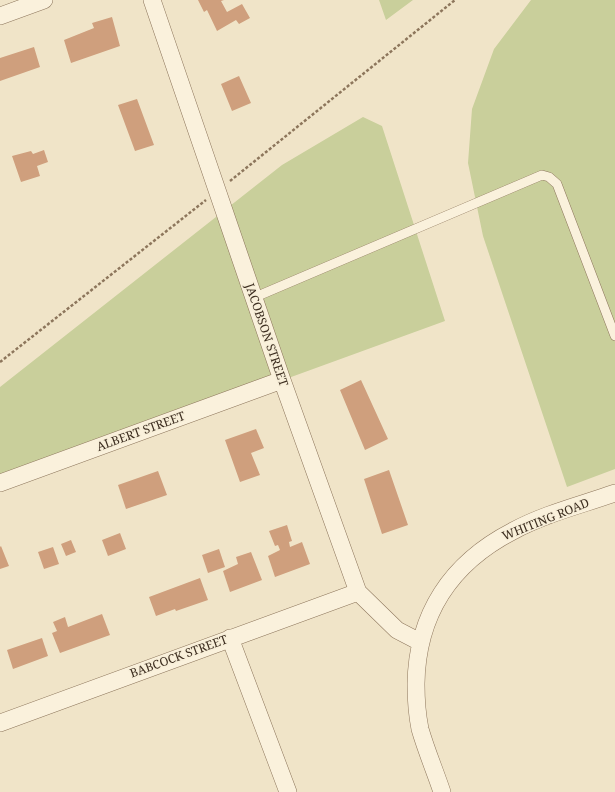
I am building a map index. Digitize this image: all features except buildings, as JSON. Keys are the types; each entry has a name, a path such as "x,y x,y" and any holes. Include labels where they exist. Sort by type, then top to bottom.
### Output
{"street":[{"path":"0,16 44,0"},
{"name":"JACOBSON STREET","path":"152,0 253,298 358,592 397,630 420,642"},
{"name":"ALBERT STREET","path":"0,483 282,380"},
{"name":"WHITING ROAD","path":"442,792 420,729 417,709 416,667 424,626 432,608 459,571 479,552 514,530 615,492"},
{"name":"BABCOCK STREET","path":"0,723 358,592"},
{"path":"230,638 288,792"}],"lane":[{"path":"253,298 542,175 549,177 557,184 615,336"}],"green space":[{"path":"379,0 413,0 386,20"},
{"path":"531,0 615,0 615,469 567,487 483,236 468,163 472,109 494,49"},
{"path":"363,117 382,126 445,321 0,483 0,387 282,165"}]}
